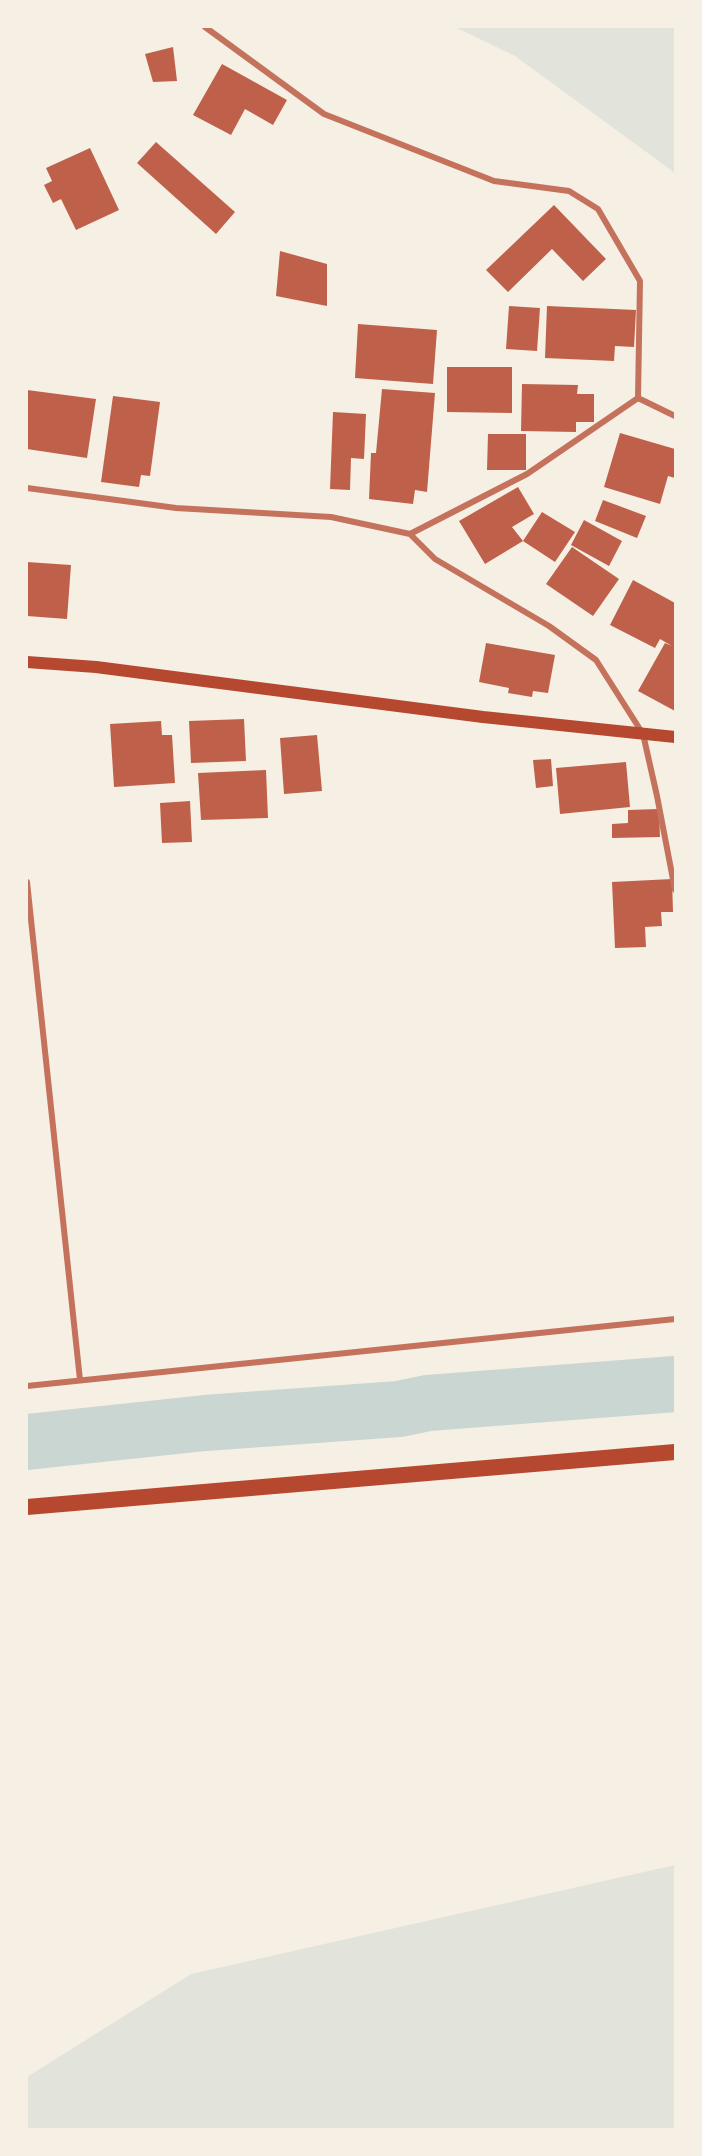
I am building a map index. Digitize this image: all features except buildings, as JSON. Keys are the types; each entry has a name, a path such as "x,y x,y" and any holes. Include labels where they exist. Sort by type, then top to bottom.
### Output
{"highway":[{"path":"27,1507 675,1452"}],"main road":[{"path":"27,663 96,667 483,717 675,737"}],"street":[{"path":"205,27 324,114 494,181 569,190 598,209 640,281 638,398"},
{"path":"638,398 675,416"},
{"path":"410,534 527,474 638,398"},
{"path":"27,488 176,508 331,517 410,534 435,559 549,626 596,660 643,734 675,890"},
{"path":"27,882 80,1380"},
{"path":"27,1386 675,1319"}],"shaded area":[{"path":"455,27 675,27 675,173 515,56"},
{"path":"675,1865 675,2129 27,2129 27,2077 191,1974"}],"waterway":[{"path":"27,1442 205,1423 399,1409 428,1403 675,1384"}]}
